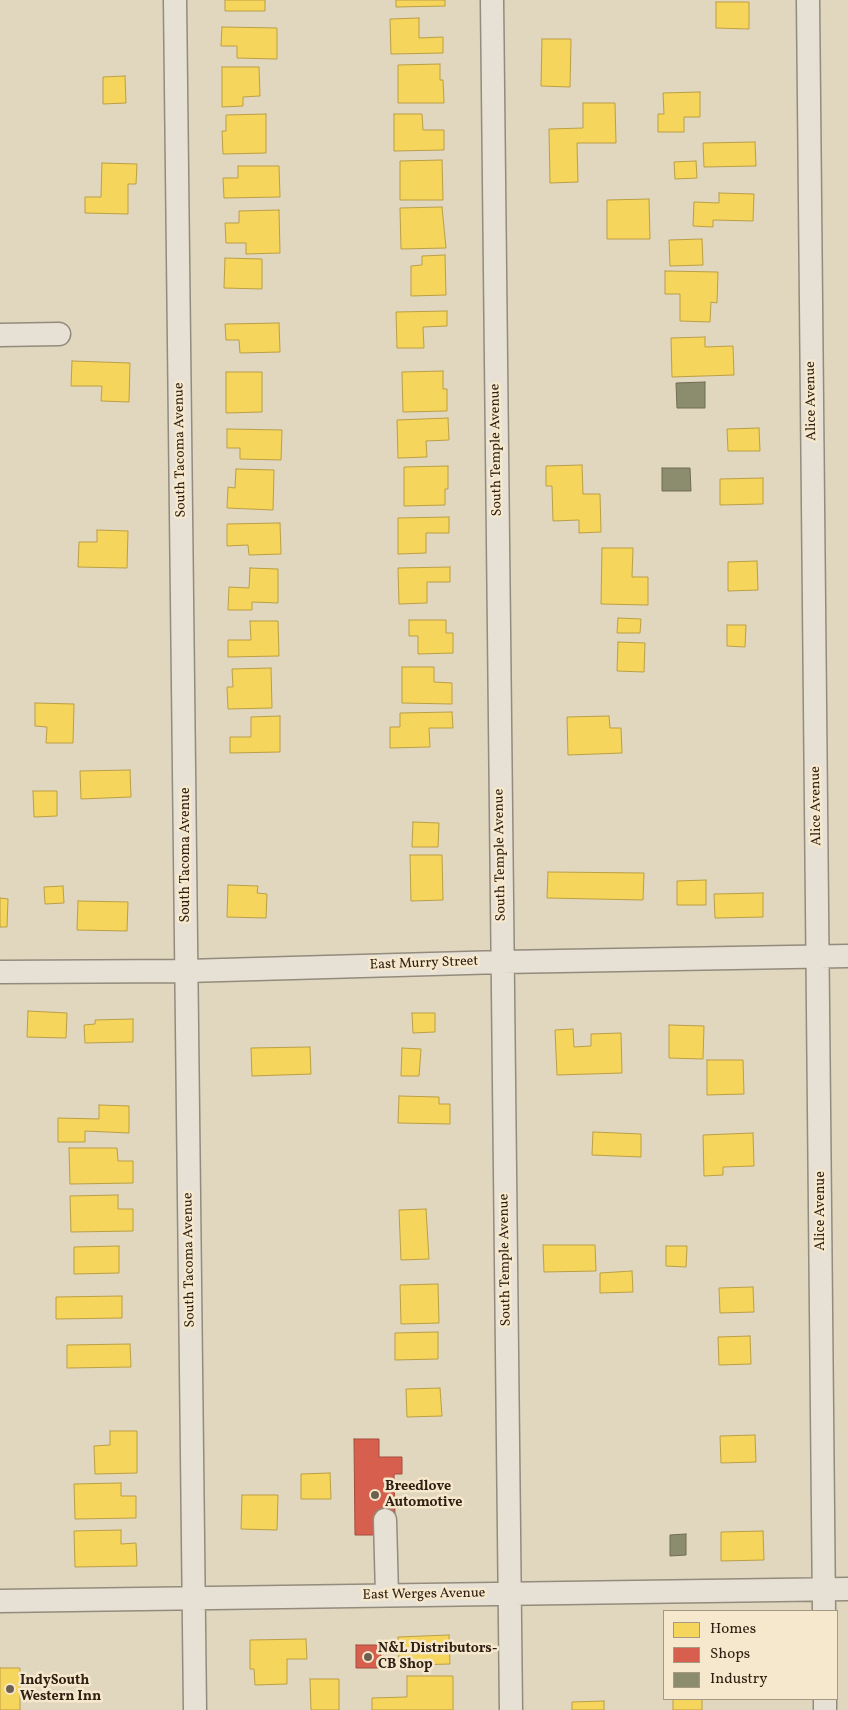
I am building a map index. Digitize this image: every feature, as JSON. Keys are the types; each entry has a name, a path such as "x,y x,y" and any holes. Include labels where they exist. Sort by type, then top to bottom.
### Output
{"street":[{"name":"South Tacoma Avenue","path":"175,0 195,1710"},
{"name":"South Temple Avenue","path":"492,0 511,1710"},
{"name":"Alice Avenue","path":"808,0 824,1610"},
{"path":"0,335 59,334"},
{"name":"East Murry Street","path":"0,972 186,971 502,962 848,956"},
{"path":"385,1520 387,1596"},
{"name":"East Werges Avenue","path":"0,1601 848,1589"}],"building: Homes":[{"path":"225,0 265,0 265,11 225,11"},
{"path":"396,0 445,0 445,6 396,7"},
{"path":"716,2 749,2 749,29 716,28"},
{"path":"419,18 419,38 443,37 443,53 391,54 390,19"},
{"path":"222,27 277,28 277,59 237,58 237,46 221,46"},
{"path":"542,39 571,39 570,87 541,86"},
{"path":"440,64 440,80 443,80 444,103 398,103 398,65"},
{"path":"222,67 259,67 260,96 243,97 243,106 222,107"},
{"path":"125,76 126,103 103,104 103,77"},
{"path":"700,92 700,117 684,117 684,132 658,132 658,114 664,114 663,93"},
{"path":"583,103 615,103 616,143 577,143 578,182 550,183 549,129 583,128"},
{"path":"266,114 266,153 223,154 222,131 226,131 226,115"},
{"path":"394,114 422,114 423,130 444,130 444,150 394,151"},
{"path":"755,142 756,166 704,167 703,143"},
{"path":"442,160 443,200 400,200 400,161"},
{"path":"696,161 697,178 675,179 674,162"},
{"path":"102,163 137,164 136,184 128,184 128,214 85,213 85,197 101,197"},
{"path":"238,166 279,166 280,197 224,198 223,178 238,178"},
{"path":"719,193 754,194 753,221 713,220 713,227 693,226 694,202 719,203"},
{"path":"649,199 650,239 607,239 607,200"},
{"path":"442,207 446,248 401,249 400,208"},
{"path":"279,210 280,253 246,254 246,243 226,243 225,223 239,223 239,211"},
{"path":"702,239 703,265 670,266 669,240"},
{"path":"445,255 446,295 411,296 411,266 422,265 422,256"},
{"path":"225,258 262,259 262,289 224,288"},
{"path":"665,271 718,272 717,303 711,302 710,322 680,321 680,294 665,294"},
{"path":"447,311 447,326 423,327 424,348 397,348 396,312"},
{"path":"279,323 280,352 240,353 239,340 226,340 225,324"},
{"path":"705,337 705,347 733,346 734,375 672,377 671,338"},
{"path":"72,361 130,363 129,402 101,401 102,386 71,386"},
{"path":"443,371 443,389 447,389 447,411 403,412 402,372"},
{"path":"226,372 262,372 262,412 226,413"},
{"path":"448,418 449,440 426,441 427,457 398,458 397,420"},
{"path":"759,428 760,451 728,451 727,429"},
{"path":"227,429 282,430 281,460 240,459 240,448 227,448"},
{"path":"582,465 583,494 600,494 601,532 579,533 579,520 553,521 552,486 546,486 546,466"},
{"path":"448,466 448,489 445,489 445,505 404,506 404,467"},
{"path":"236,469 274,470 273,510 227,508 228,487 235,488"},
{"path":"763,478 763,504 720,505 720,479"},
{"path":"449,517 449,533 426,533 426,553 398,554 398,518"},
{"path":"280,523 281,554 249,555 248,545 227,546 227,524"},
{"path":"97,530 128,531 127,568 78,567 79,542 97,542"},
{"path":"602,548 633,548 632,577 648,577 648,605 601,604"},
{"path":"757,561 758,590 728,591 728,562"},
{"path":"450,567 450,582 427,582 427,603 399,604 398,568"},
{"path":"250,568 278,569 278,603 252,602 252,610 228,610 229,587 249,588"},
{"path":"618,618 641,619 640,633 617,633"},
{"path":"409,620 446,620 446,633 453,633 453,653 418,654 418,636 409,636"},
{"path":"250,621 278,621 279,656 228,657 228,640 251,640"},
{"path":"727,625 746,625 745,647 727,646"},
{"path":"618,642 645,643 644,672 617,671"},
{"path":"402,667 434,667 434,682 452,683 452,704 402,703"},
{"path":"271,668 272,708 228,709 227,687 233,687 232,669"},
{"path":"35,703 74,704 73,743 46,743 47,727 35,726"},
{"path":"452,712 453,728 429,728 430,747 390,748 390,727 400,727 400,713"},
{"path":"280,716 280,752 230,753 230,737 251,737 251,717"},
{"path":"609,716 610,728 621,728 622,753 568,755 567,717"},
{"path":"130,770 131,797 81,799 80,771"},
{"path":"33,791 57,791 57,816 34,817"},
{"path":"413,822 439,823 438,847 412,847"},
{"path":"410,855 442,855 443,900 411,901"},
{"path":"548,872 644,873 643,900 547,898"},
{"path":"706,880 706,905 677,905 677,881"},
{"path":"228,885 258,886 257,893 267,894 266,918 227,917"},
{"path":"63,886 64,903 45,904 44,887"},
{"path":"763,893 763,917 715,918 714,894"},
{"path":"0,898 8,899 7,927 0,927"},
{"path":"78,901 128,902 127,931 77,930"},
{"path":"28,1011 67,1013 66,1038 27,1037"},
{"path":"412,1013 435,1013 435,1032 413,1033"},
{"path":"133,1019 133,1042 85,1043 84,1025 95,1024 95,1020"},
{"path":"669,1025 704,1026 703,1059 669,1058"},
{"path":"573,1029 574,1047 591,1046 591,1034 621,1033 622,1073 557,1075 555,1030"},
{"path":"310,1047 311,1074 252,1076 251,1048"},
{"path":"402,1048 421,1049 419,1076 401,1076"},
{"path":"707,1060 743,1060 744,1094 707,1095"},
{"path":"399,1096 439,1097 439,1104 450,1104 450,1124 398,1123"},
{"path":"99,1105 129,1106 129,1133 85,1131 85,1142 58,1142 58,1118 99,1119"},
{"path":"593,1132 641,1134 641,1157 592,1155"},
{"path":"753,1133 754,1166 723,1167 723,1175 704,1176 703,1135"},
{"path":"69,1148 117,1148 118,1161 133,1161 133,1183 70,1184"},
{"path":"118,1195 118,1209 133,1209 133,1231 71,1232 70,1196"},
{"path":"426,1209 429,1259 401,1260 399,1210"},
{"path":"543,1245 595,1245 596,1271 544,1272"},
{"path":"119,1246 119,1273 74,1274 74,1247"},
{"path":"666,1246 687,1246 686,1267 666,1266"},
{"path":"632,1271 633,1292 600,1293 600,1273"},
{"path":"438,1284 439,1323 401,1324 400,1285"},
{"path":"753,1287 754,1312 720,1313 719,1288"},
{"path":"122,1296 122,1318 56,1319 56,1297"},
{"path":"438,1332 438,1359 395,1360 395,1333"},
{"path":"750,1336 751,1364 719,1365 718,1337"},
{"path":"130,1344 131,1367 67,1368 67,1345"},
{"path":"440,1388 442,1416 407,1417 406,1389"},
{"path":"110,1431 137,1431 137,1473 95,1474 94,1446 110,1445"},
{"path":"755,1435 756,1462 721,1463 720,1436"},
{"path":"330,1473 331,1499 301,1499 301,1474"},
{"path":"121,1483 121,1496 136,1496 136,1518 75,1519 74,1484"},
{"path":"242,1495 278,1495 277,1530 241,1529"},
{"path":"121,1530 121,1544 136,1543 137,1566 75,1567 74,1531"},
{"path":"763,1531 764,1560 721,1561 721,1532"},
{"path":"449,1635 450,1664 411,1665 411,1658 399,1659 398,1637"},
{"path":"306,1639 307,1659 287,1659 287,1684 255,1685 254,1669 250,1669 250,1640"},
{"name":"IndySouth Western Inn","path":"0,1668 20,1668 20,1710 0,1710"},
{"path":"407,1676 453,1676 453,1710 372,1710 372,1698 407,1697"},
{"path":"310,1679 339,1679 339,1710 311,1710"},
{"path":"673,1700 702,1700 702,1710 673,1710"},
{"path":"604,1701 604,1710 572,1710 572,1702"}],"building: Shops":[{"name":"Breedlove Automotive","path":"354,1439 379,1439 379,1457 402,1457 402,1474 394,1474 395,1516 377,1535 355,1535"},
{"name":"N&L Distributors- CB Shop","path":"356,1645 381,1645 381,1668 356,1668"}],"building: Industry":[{"path":"705,382 705,408 677,408 676,383"},
{"path":"662,468 690,468 691,491 662,491"},
{"path":"686,1534 686,1555 670,1556 670,1535"}],"place":[{"name":"Breedlove Automotive","path":"375,1495"},
{"name":"N&L Distributors- CB Shop","path":"368,1657"},
{"name":"IndySouth Western Inn","path":"10,1689"}]}
